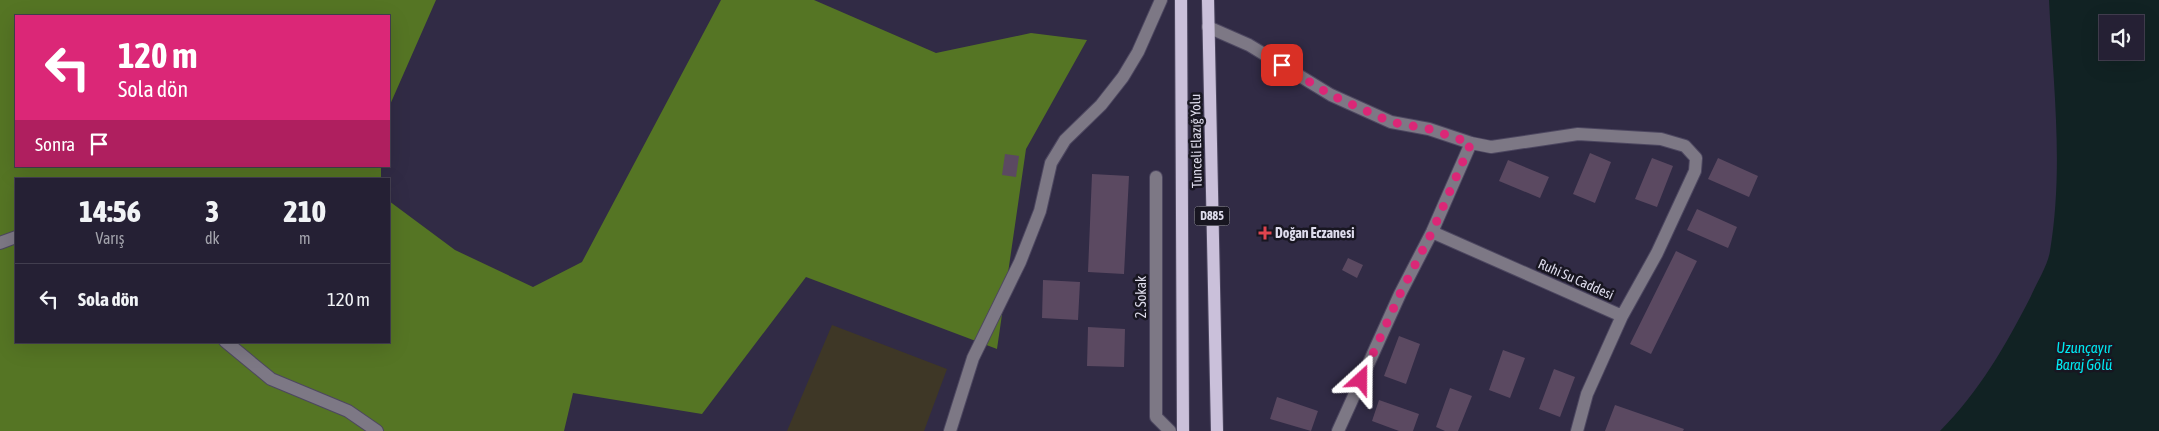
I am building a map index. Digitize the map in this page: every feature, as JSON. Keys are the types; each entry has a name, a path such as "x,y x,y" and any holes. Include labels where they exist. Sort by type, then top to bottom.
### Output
{"main road":[{"name":"Tunceli Elazığ Yolu","path":"1181,0 1183,431"},
{"name":"Tunceli Elazığ Yolu","path":"1208,0 1218,431"}],"street":[{"path":"950,431 973,358 1020,262 1040,211 1052,163 1065,140 1101,105 1123,77 1138,52 1161,0"},
{"path":"1208,27 1248,45 1331,95 1391,122 1429,129 1471,143 1491,147 1578,134 1661,138 1685,146 1696,158 1695,171 1657,253 1622,316"},
{"path":"1338,431 1400,294 1432,232 1471,143"},
{"name":"2. Sokak","path":"1156,177 1156,417 1170,431"},
{"name":"Ruhi Su Caddesi","path":"1432,232 1622,316 1587,394 1577,431"},
{"path":"0,243 15,237"},
{"path":"227,343 271,379 340,408 377,431"}],"shaded area":[{"path":"832,325 947,369 924,431 787,431"}],"green space":[{"path":"0,0 436,0 390,105 390,15 15,15 15,167 381,167 381,178 15,178 15,343 390,343 390,202 455,250 533,287 582,262 721,0 814,0 936,53 1031,33 1087,40 1026,149 997,349 806,277 702,414 573,393 564,431 0,431"}],"water":[{"name":"Uzunçayır Baraj Gölü","path":"2049,0 2159,0 2159,431 1940,431 1967,400 2002,350 2047,262 2054,220 2056,188 2055,94"}],"building":[{"path":"1590,153 1611,162 1595,203 1573,194"},
{"path":"1005,154 1019,156 1016,177 1002,175"},
{"path":"1652,158 1673,166 1657,207 1635,199"},
{"path":"1718,158 1758,176 1749,197 1708,179"},
{"path":"1508,160 1549,177 1540,198 1499,181"},
{"path":"1092,174 1129,176 1124,274 1088,272"},
{"path":"1697,209 1737,227 1728,248 1687,230"},
{"path":"1676,251 1697,261 1651,354 1630,344"},
{"path":"1348,258 1363,265 1357,278 1342,270"},
{"path":"1043,280 1080,282 1078,320 1042,318"},
{"path":"1088,327 1125,329 1124,367 1087,366"},
{"path":"1399,336 1420,344 1406,384 1384,376"},
{"path":"1503,350 1525,358 1510,398 1489,390"},
{"path":"1554,369 1575,377 1560,417 1539,409"},
{"path":"1450,388 1472,396 1458,431 1445,431 1436,427"},
{"path":"1277,397 1318,411 1311,431 1270,419"},
{"path":"1379,400 1419,414 1413,431 1399,431 1372,421"},
{"path":"1615,405 1684,429 1683,431 1605,431"}],"place":[{"name":"Doğan Eczanesi","path":"1265,233"}],"route":[{"path":"1282,65 1331,95 1391,122 1429,129 1471,143 1432,232 1400,294 1361,380"}]}
